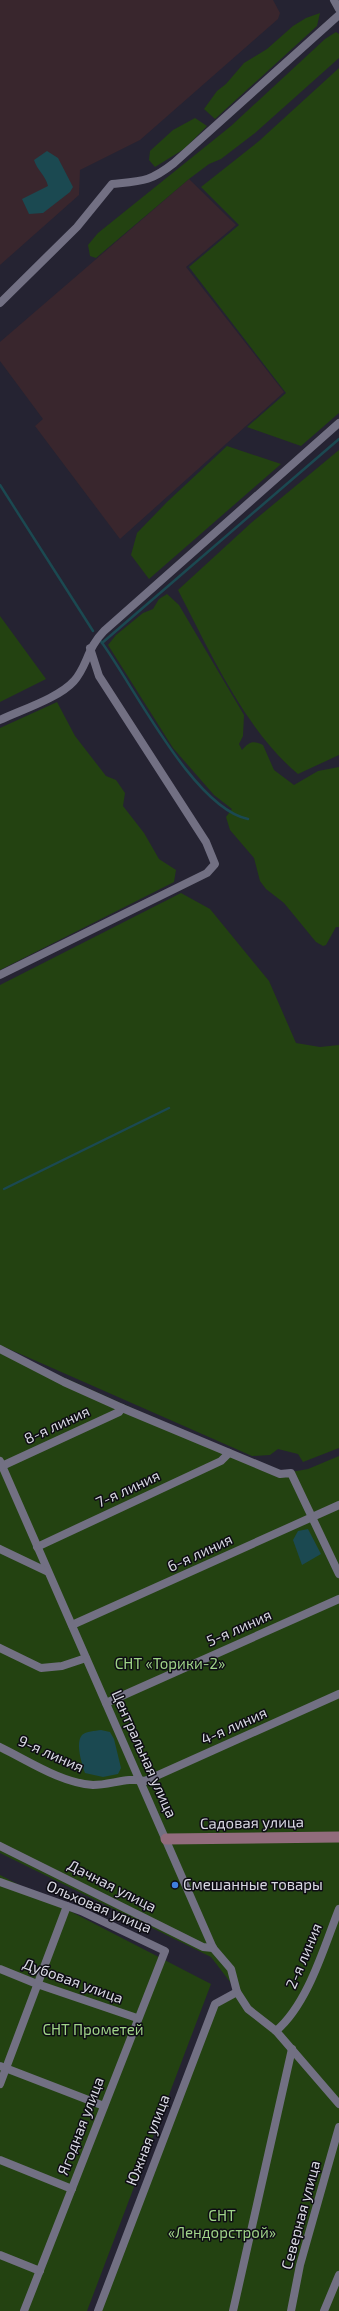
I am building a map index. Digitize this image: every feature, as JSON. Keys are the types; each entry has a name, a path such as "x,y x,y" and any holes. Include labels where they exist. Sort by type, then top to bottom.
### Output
{"street":[{"path":"334,0 339,10"},
{"path":"0,303 77,227 112,184 147,181 156,177 174,163 339,14"},
{"path":"0,720 63,690 75,681 90,648 104,630 339,423"},
{"path":"0,975 207,874 214,864 206,842 99,676 90,648"},
{"path":"0,1349 64,1382 122,1408 280,1474 291,1472 339,1574"},
{"name":"8-я линия","path":"1,1464 119,1412 122,1408"},
{"name":"7-я линия","path":"37,1547 221,1461 229,1453"},
{"name":"Центральная улица","path":"1,1464 46,1571 72,1625 213,1948 230,1969 237,1992 248,2009 276,2031 339,2104"},
{"name":"6-я линия","path":"72,1625 339,1506"},
{"path":"0,1549 46,1571"},
{"name":"5-я линия","path":"106,1703 339,1599"},
{"path":"0,1648 41,1668 62,1666 86,1658"},
{"name":"4-я линия","path":"139,1779 145,1781 339,1694"},
{"name":"9-я линия","path":"0,1747 59,1776 83,1784 96,1785 139,1779"},
{"name":"Садовая улица","path":"166,1839 339,1837"},
{"name":"Дачная улица","path":"0,1846 203,1947 213,1948"},
{"name":"Ольховая улица","path":"0,1882 67,1906 164,1951"},
{"path":"0,2084 3,2067 67,1906"},
{"name":"2-я линия","path":"276,2031 283,2026 305,1993 339,1909"},
{"name":"Ягодная улица","path":"24,2311 164,1951"},
{"name":"Дубовая улица","path":"0,1969 37,1984 137,2018"},
{"name":"Южная улица","path":"98,2311 214,2004 237,1992"},
{"path":"233,2311 260,2199 292,2049"},
{"path":"3,2067 104,2106"},
{"name":"Северная улица","path":"291,2311 300,2265 339,2127"},
{"path":"0,2160 72,2189"},
{"path":"0,2255 40,2271"},
{"path":"324,2311 339,2275"}],"shaded area":[{"path":"0,0 273,0 280,13 278,19 140,140 80,170 79,195 0,265"},
{"path":"47,151 58,158 73,187 70,192 43,213 29,214 22,199 48,186 34,160"},
{"path":"189,179 236,225 186,267 284,392 120,539 35,426 43,419 0,361 0,342"},
{"path":"308,1529 321,1554 302,1565 293,1540 298,1531"},
{"path":"101,1730 110,1732 114,1739 121,1768 118,1774 103,1777 85,1773 79,1748 80,1739 82,1735 86,1733"}],"green space":[{"path":"320,13 317,26 215,119 204,109 217,91 226,84 244,63 267,49 293,26 306,18"},
{"path":"336,32 339,34 339,58 255,133 221,159 209,164 189,179 96,258 90,256 88,245 98,233 231,126 325,39"},
{"path":"339,68 339,413 301,446 247,427 286,393 189,267 239,225 201,187 259,141"},
{"path":"195,118 207,126 184,149 155,167 149,160 150,151 173,130"},
{"path":"227,446 281,464 149,579 131,555 137,533 167,502"},
{"path":"339,450 339,755 298,774 279,756 261,735 245,712 216,663 178,590 251,523"},
{"path":"167,594 179,605 244,715 243,736 239,744 242,750 247,745 254,742 263,745 274,770 294,785 318,771 339,767 339,927 336,927 326,945 323,946 316,942 284,903 266,889 260,881 254,858 230,830 226,817 232,809 214,795 173,748 108,645 116,635 143,613 153,609 159,599"},
{"path":"0,616 46,679 0,702"},
{"path":"57,702 75,736 106,776 116,780 125,793 123,806 144,833 159,859 176,870 174,882 0,970 0,728"},
{"path":"181,893 210,909 269,981 296,1043 320,1047 339,1045 339,1448 303,1462 298,1454 278,1449 270,1455 252,1456 0,1345 0,985"},
{"name":"СНТ «Торики-2»","path":"0,1349 280,1474 308,1469 339,1456 339,2311 98,2311 215,2004 237,1991 211,1957 0,1853"},
{"name":"СНТ Прометей","path":"0,1875 211,1984 87,2311 0,2311"}],"waterway":[{"path":"102,643 339,439"},
{"path":"0,485 93,631"},
{"path":"100,640 166,742 186,769 206,793 227,810 248,819"},
{"path":"4,1189 169,1108"}],"place":[{"name":"Смешанные товары","path":"175,1885"}],"park label":[{"name":"СНТ «Лендорстрой»","path":"222,2224"}]}
